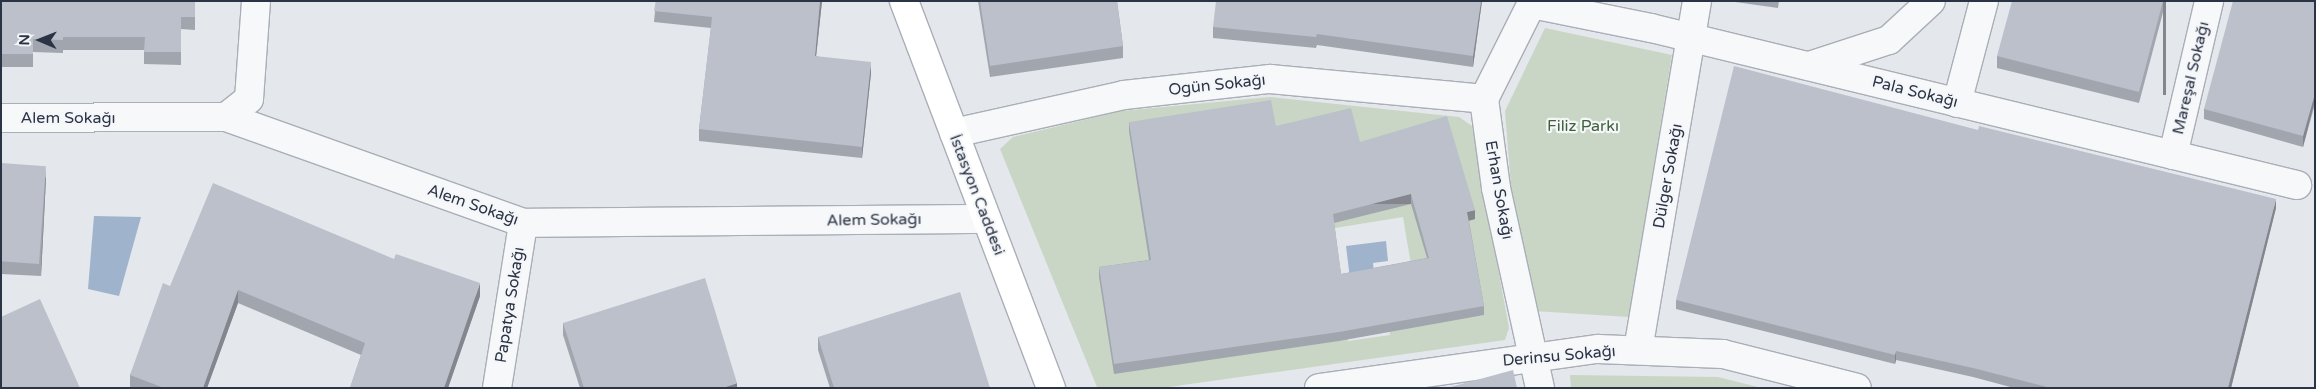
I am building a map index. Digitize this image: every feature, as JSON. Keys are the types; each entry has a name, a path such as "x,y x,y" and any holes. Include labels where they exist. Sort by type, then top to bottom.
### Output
{"street":[{"path":"226,117 249,99 256,1"},
{"name":"İstasyon Caddesi","path":"904,1 1051,388"},
{"name":"Dülger Sokağı","path":"1638,350 1697,1"},
{"path":"1809,66 1889,40 1931,1"},
{"path":"1957,103 1984,1"},
{"name":"Mareşal Sokağı","path":"2173,155 2210,1"},
{"path":"1484,99 1532,3"},
{"name":"Pala Sokağı","path":"1532,3 1692,38 2297,185"},
{"name":"Ogün Sokağı","path":"954,133 1124,95 1270,79 1484,99"},
{"name":"Erhan Sokağı","path":"1484,99 1496,188 1540,388"},
{"name":"Alem Sokağı","path":"1,118 226,117 523,223 986,219"},
{"name":"Papatya Sokağı","path":"497,388 523,223"},
{"name":"Derinsu Sokağı","path":"1319,388 1534,356 1598,349 1723,354 1857,388"}],"green space":[{"name":"Filiz Parkı","path":"1545,28 1672,55 1629,317 1534,311 1512,199 1505,111"},
{"path":"1270,97 1459,117 1472,126 1509,328 1505,340 1162,388 1097,387 1000,149 1013,137 1121,111","holes":["1403,217 1412,271 1379,277 1390,335 1348,341 1335,228"]},
{"path":"1570,375 1718,377 1762,388 1571,388"}],"water":[{"path":"94,216 141,217 119,296 88,289"},
{"path":"1386,241 1388,261 1373,263 1379,317 1355,320 1346,246"}],"building":[{"path":"1,1 195,1 195,17 181,17 181,52 144,52 145,37 63,37 63,40 33,39 33,54 1,54"},
{"path":"656,1 820,1 815,56 871,62 862,147 699,129 712,17 654,11"},
{"path":"980,1 1117,1 1123,46 990,66"},
{"path":"1216,1 1481,1 1473,56 1317,34 1316,37 1213,27"},
{"path":"2012,1 2163,1 2139,92 1997,56"},
{"path":"2233,1 2315,1 2315,94 2303,136 2204,109"},
{"path":"1734,66 1978,130 1979,126 2276,199 2228,388 2051,388 1896,351 1895,355 1676,300"},
{"path":"1271,100 1276,126 1351,108 1360,142 1447,116 1475,210 1467,212 1484,306 1339,332 1114,364 1099,267 1151,260 1129,122","holes":["1411,194 1429,258 1341,274 1333,214"]},
{"path":"1,163 46,166 39,264 1,261"},
{"path":"213,183 394,259 396,254 480,283 444,388 350,388 365,343 238,290 203,388 164,388 130,375 163,283 170,286"},
{"path":"705,278 737,383 723,388 584,388 563,323"},
{"path":"960,292 990,388 834,388 818,337"},
{"path":"40,299 80,388 1,388 1,317"},
{"path":"1513,370 1517,388 1447,388"}]}
